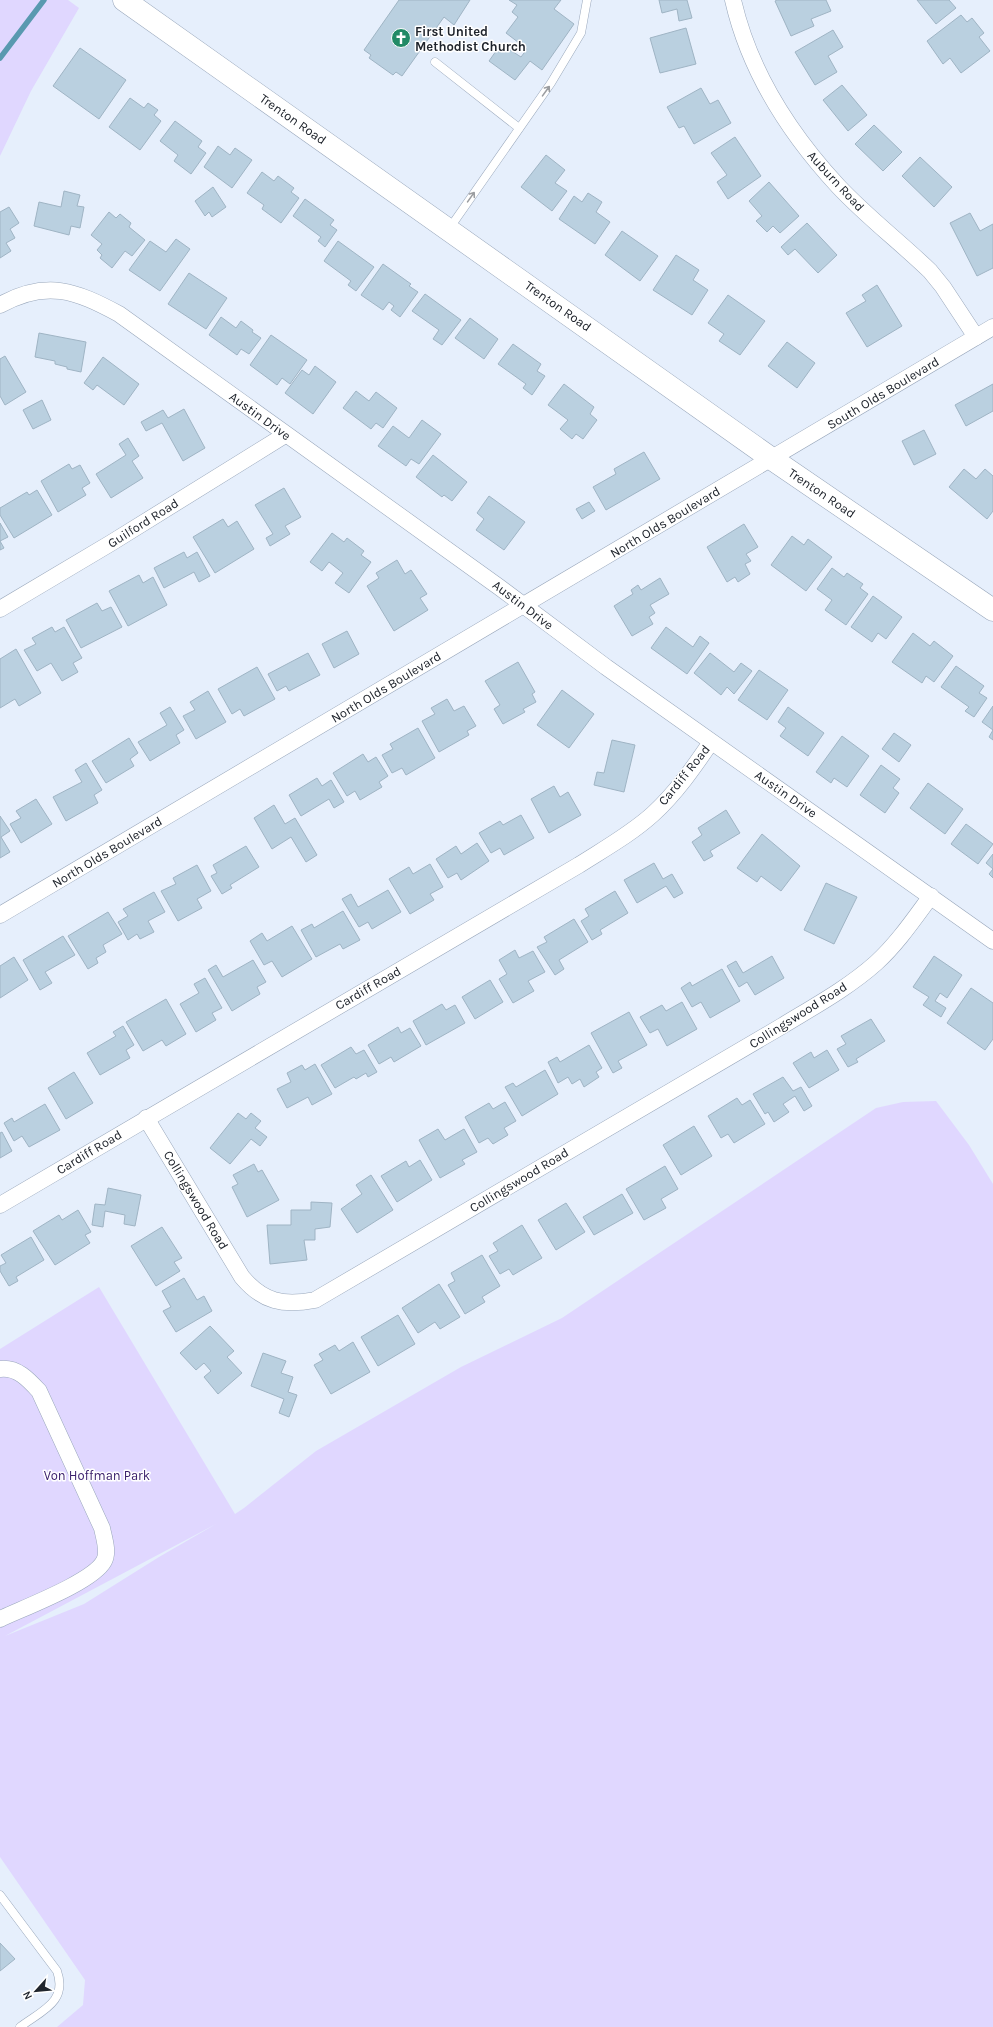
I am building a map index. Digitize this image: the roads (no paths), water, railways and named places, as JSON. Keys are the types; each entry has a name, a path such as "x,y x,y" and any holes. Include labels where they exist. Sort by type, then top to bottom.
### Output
{"main road":[{"name":"Trenton Road","path":"135,5 772,459 993,610"}],"street":[{"name":"Auburn Road","path":"733,0 747,45 760,75 777,106 806,150 839,187 930,272 943,287 976,337"},
{"name":"Austin Drive","path":"0,305 25,294 45,290 71,292 88,297 119,314 711,742 993,941"},
{"name":"South Olds Boulevard","path":"772,459 993,327"},
{"name":"Guilford Road","path":"0,609 111,543 285,435"},
{"name":"North Olds Boulevard","path":"0,915 772,459"},
{"name":"Cardiff Road","path":"0,1205 579,865 622,837 653,814 674,792 711,742"},
{"name":"Collingswood Road","path":"146,1118 242,1277 253,1290 265,1298 278,1302 299,1303 315,1300 782,1026 843,988 876,962 906,930 931,896"},
{"path":"0,1369 10,1368 26,1377 38,1391 102,1528 106,1547 104,1561 85,1579 0,1619"}],"lane":[{"path":"448,229 551,83 581,33 587,0"},
{"path":"435,62 519,128"},
{"path":"0,1895 56,1972 60,1980 61,1988 53,2003 20,2027"}],"waterway":[{"path":"0,58 44,0"}],"place":[{"name":"First United Methodist Church","path":"401,38"}],"park label":[{"name":"Von Hoffman Park","path":"97,1475"}]}
